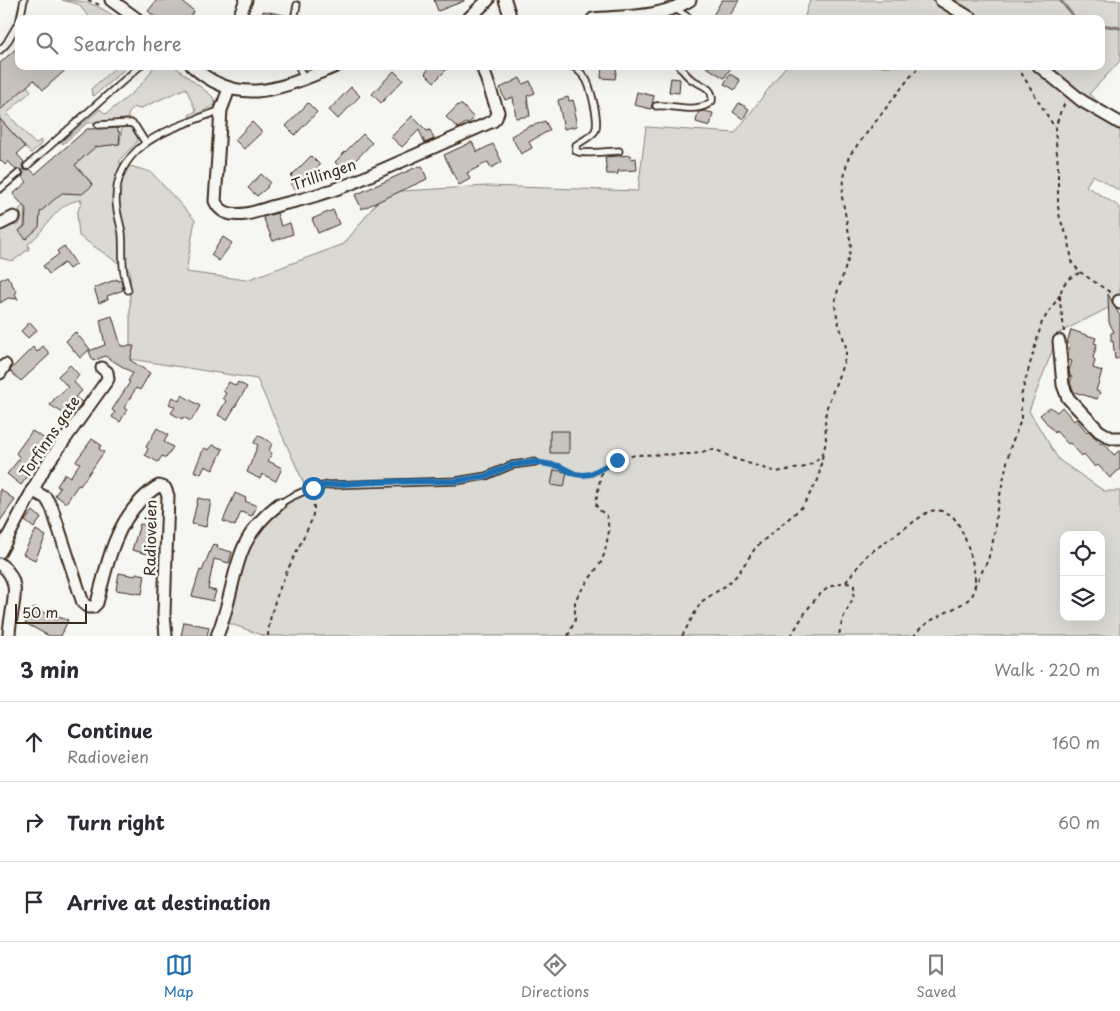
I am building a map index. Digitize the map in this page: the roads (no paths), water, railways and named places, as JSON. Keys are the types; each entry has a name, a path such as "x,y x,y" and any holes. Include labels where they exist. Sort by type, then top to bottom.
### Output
{"street":[{"path":"110,0 131,15"},
{"path":"240,15 246,0"},
{"path":"472,15 488,0"},
{"path":"505,0 511,15"},
{"path":"644,15 674,8 690,0"},
{"path":"941,0 965,15"},
{"path":"197,70 210,81 229,89 246,91 267,90 284,86 326,70"},
{"name":"Trillingen","path":"229,89 221,110 215,201 225,212 236,214 310,198 350,184 493,121 498,112 483,70"},
{"path":"1044,70 1098,112 1120,123"},
{"path":"0,224 14,217"},
{"path":"1059,341 1063,384 1068,398 1099,431 1111,438 1120,438"},
{"name":"Torfinns gate","path":"0,552 45,467 108,379 107,372 102,368"},
{"name":"Radioveien","path":"32,490 46,498 52,508 83,603 88,607 92,607 97,604 110,553 125,519 152,489 159,486 165,488 168,496 164,614 166,636"},
{"path":"217,636 241,552 253,529 278,504"},
{"path":"0,564 8,570 15,583 9,636"}],"lane":[{"path":"20,15 24,0"},
{"path":"295,15 297,4"},
{"path":"674,8 685,15"},
{"path":"0,50 6,44 15,27"},
{"path":"28,166 136,70"},
{"path":"300,70 303,79"},
{"path":"577,70 586,78 590,88 596,127 593,134 576,145 576,151 581,154 603,150 619,151"},
{"path":"656,106 698,107 705,106 712,101 710,90 690,78 683,70"},
{"path":"128,290 124,271 123,239 116,207 117,184 127,160 145,142 221,110"},
{"path":"98,124 131,123 145,142"},
{"path":"0,190 19,174"},
{"path":"278,504 297,494 328,485 464,480 486,476 512,465 535,462"}],"waterway":[{"path":"1060,0 1072,15"},
{"path":"1105,26 1120,28"}]}
